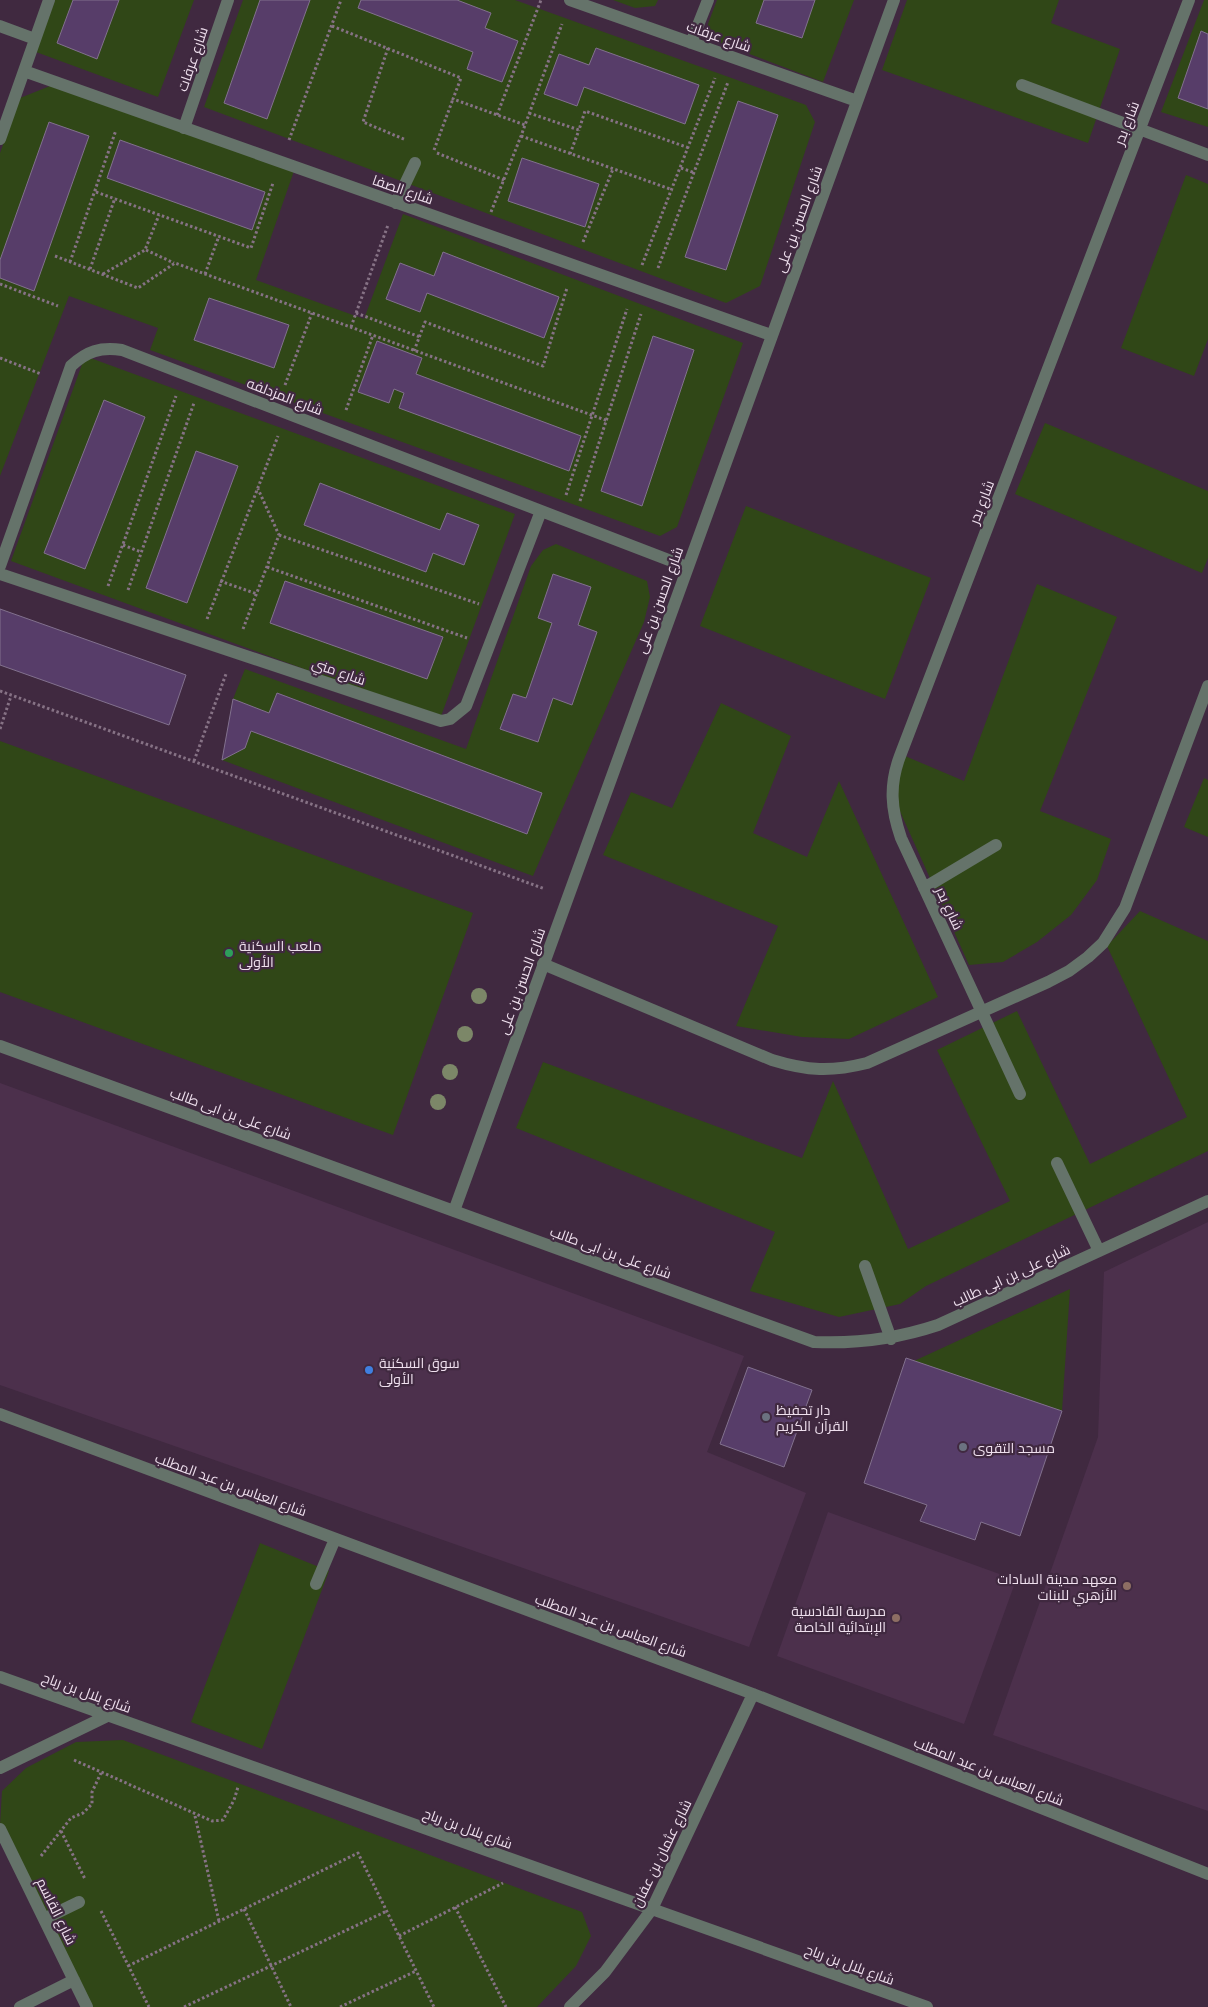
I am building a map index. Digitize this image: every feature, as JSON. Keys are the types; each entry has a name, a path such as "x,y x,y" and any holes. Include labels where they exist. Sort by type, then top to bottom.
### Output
{"street":[{"path":"0,139 49,0"},
{"name":"شارع عرفات","path":"184,128 228,0"},
{"name":"شارع عرفات","path":"570,0 857,101"},
{"path":"691,43 708,0"},
{"name":"شارع الحسن بن على","path":"454,1210 894,0"},
{"name":"شارع بدر","path":"1020,1094 895,822 892,787 894,771 1189,0"},
{"path":"0,26 35,39"},
{"name":"شارع الصفا","path":"24,71 772,336"},
{"path":"1022,84 1208,155"},
{"path":"396,203 415,163"},
{"name":"شارع المزدلفه","path":"0,566 71,366 92,350 107,348 122,350 687,567"},
{"name":"شارع مني","path":"0,574 441,721 450,719 466,706 541,511"},
{"path":"543,964 772,1060 796,1067 820,1070 867,1063 1069,971 1088,957 1115,927 1125,908 1207,690"},
{"path":"924,888 996,845"},
{"name":"شارع على بن ابى طالب","path":"0,1046 814,1342 865,1343 891,1339 938,1325 1208,1201"},
{"path":"1057,1163 1099,1251"},
{"path":"866,1266 891,1339"},
{"name":"شارع العباس بن عبد المطلب","path":"0,1414 753,1694 1208,1874"},
{"path":"316,1584 335,1539"},
{"name":"شارع بلال بن رباح","path":"0,1677 919,2006"},
{"name":"شارع عثمان بن عفان","path":"570,2007 605,1972 652,1909 753,1694"},
{"path":"0,1768 107,1716"},
{"name":"شارع القاسم","path":"0,1829 87,2007"},
{"path":"44,1919 79,1902"},
{"path":"20,2007 74,1980"}],"path":[{"path":"96,192 251,248 280,162 341,0"},
{"path":"497,115 541,0"},
{"path":"482,233 521,136 570,0"},
{"path":"332,26 460,78 433,151"},
{"path":"363,122 388,48"},
{"path":"559,518 634,287 724,54"},
{"path":"573,524 608,421 648,292 695,173 737,58"},
{"path":"453,99 525,125"},
{"path":"70,262 96,192 123,106"},
{"path":"529,112 579,130"},
{"path":"570,154 585,112 689,148"},
{"path":"521,136 673,190"},
{"path":"681,168 695,173"},
{"path":"414,350 425,322 543,366 574,266 613,169"},
{"path":"90,269 115,198"},
{"path":"351,327 396,203"},
{"path":"103,274 145,250 159,215"},
{"path":"205,274 219,236"},
{"path":"145,250 175,263 608,421"},
{"path":"55,256 138,288 175,263"},
{"path":"0,284 58,306"},
{"path":"356,312 420,337"},
{"path":"199,640 220,582 258,489 312,313"},
{"path":"338,433 373,335"},
{"path":"0,358 65,383"},
{"path":"100,607 184,374"},
{"path":"120,614 202,381"},
{"path":"194,760 279,535 258,489"},
{"path":"279,535 502,612"},
{"path":"123,544 141,552"},
{"path":"267,567 490,646"},
{"path":"220,582 257,594"},
{"path":"0,692 194,760 567,898"},
{"path":"0,729 11,696"},
{"path":"44,1746 212,1821 223,1820 234,1800 244,1764"},
{"path":"24,1877 71,1818 83,1813 92,1804 92,1792 101,1773"},
{"path":"195,1815 219,1921"},
{"path":"61,1831 86,1881"},
{"path":"128,1966 358,1853 434,2007"},
{"path":"399,1936 535,1868"},
{"path":"99,1906 149,2007"},
{"path":"455,1907 506,2007"},
{"path":"244,1909 290,2007"},
{"path":"184,2007 386,1911"},
{"path":"340,2007 416,1971"}],"shaded area":[{"name":"سوق السكنية الأولى","path":"0,1083 744,1356 707,1452 806,1493 749,1647 0,1385"},
{"name":"معهد مدينة السادات الأزهري للبنات","path":"1208,1222 1208,1811 993,1735 1098,1437 1104,1272"},
{"name":"مدرسة القادسية الإبتدائية الخاصة","path":"828,1512 1016,1580 964,1724 777,1656"}],"green space":[{"path":"55,0 194,0 158,97 36,52"},
{"path":"243,0 515,0 806,105 815,122 760,286 726,303 204,107"},
{"path":"613,0 658,0 655,6 635,8"},
{"path":"717,0 854,0 823,82 710,39 708,24"},
{"path":"907,0 1059,0 1051,23 1120,49 1088,143 882,70"},
{"path":"1204,0 1208,0 1208,127 1161,112"},
{"path":"50,86 294,171 256,280 364,319 403,214 743,343 677,527 660,536 150,350 158,328 69,296 0,476 0,153 20,98"},
{"path":"1186,175 1208,184 1208,339 1194,376 1121,348"},
{"path":"85,356 515,514 440,719 11,561"},
{"path":"1045,423 1208,491 1208,558 1202,573 1015,494"},
{"path":"746,506 931,578 885,699 700,626"},
{"path":"556,544 647,581 650,597 644,622 533,876 222,760 245,748 251,731 527,834 542,793 278,693 269,713 233,699 245,669 466,749 531,566 543,550"},
{"path":"1037,584 1117,617 1040,811 1111,839 1097,880 1071,915 1037,942 1003,962 969,965 894,798 905,756 964,781"},
{"path":"721,703 791,736 753,833 807,857 839,781 938,997 849,1039 802,1037 736,1026 778,926 603,855 631,792 672,808"},
{"name":"ملعب السكنية الأولى","path":"0,741 473,913 393,1135 0,992"},
{"path":"1204,778 1208,780 1208,837 1184,827"},
{"path":"1140,911 1208,941 1208,1151 926,1286 900,1304 839,1317 750,1291 775,1232 516,1128 543,1062 802,1158 833,1081 908,1249 1010,1201 937,1050 1017,1011 1090,1164 1187,1117 1107,946"},
{"path":"1070,1289 1062,1411 914,1361"},
{"path":"260,1543 329,1571 262,1749 191,1722"},
{"path":"123,1740 582,1912 591,1936 576,1966 537,2007 89,2007 0,1825 2,1791 26,1768 76,1742"}],"building":[{"path":"73,0 119,0 97,59 57,43"},
{"path":"260,0 310,0 267,119 224,103"},
{"path":"361,0 457,0 491,13 485,28 518,41 502,82 467,69 473,52 358,8"},
{"path":"764,0 815,0 802,38 756,23"},
{"path":"1201,31 1208,34 1208,109 1178,98"},
{"path":"596,48 699,85 685,124 584,87 577,106 544,94 559,54 589,65"},
{"path":"738,101 778,115 726,270 685,257"},
{"path":"49,122 89,136 34,291 0,278 0,260"},
{"path":"120,140 265,192 252,230 107,178"},
{"path":"522,158 599,184 585,227 508,201"},
{"path":"443,252 559,297 544,338 427,293 420,312 386,299 400,263 434,276"},
{"path":"209,298 289,325 274,368 194,340"},
{"path":"653,336 694,350 642,506 601,491"},
{"path":"377,341 422,358 416,374 581,436 569,471 399,408 404,393 394,389 389,403 358,392"},
{"path":"104,400 145,417 85,569 44,553"},
{"path":"196,451 238,466 187,603 146,588"},
{"path":"320,483 440,530 447,513 479,525 464,565 433,553 426,572 304,525"},
{"path":"553,574 591,587 578,625 597,632 572,705 553,698 538,742 500,729 513,694 526,698 552,623 538,618"},
{"path":"285,581 443,637 427,679 270,623"},
{"path":"0,609 186,675 169,725 0,665"},
{"path":"277,693 542,793 527,834 251,731 245,748 222,760 233,699 269,713"},
{"name":"مسجد التقوى","path":"906,1358 1062,1411 1020,1536 981,1522 975,1540 920,1521 927,1505 864,1483"},
{"name":"دار تحفيظ القرآن الكريم","path":"748,1367 812,1390 784,1467 720,1444"}],"place":[{"name":"ملعب السكنية الأولى","path":"229,953"},
{"name":"سوق السكنية الأولى","path":"369,1370"},
{"name":"دار تحفيظ القرآن الكريم","path":"766,1417"},
{"name":"مسجد التقوى","path":"963,1447"},
{"name":"معهد مدينة السادات الأزهري للبنات","path":"1127,1586"},
{"name":"مدرسة القادسية الإبتدائية الخاصة","path":"896,1618"}]}
